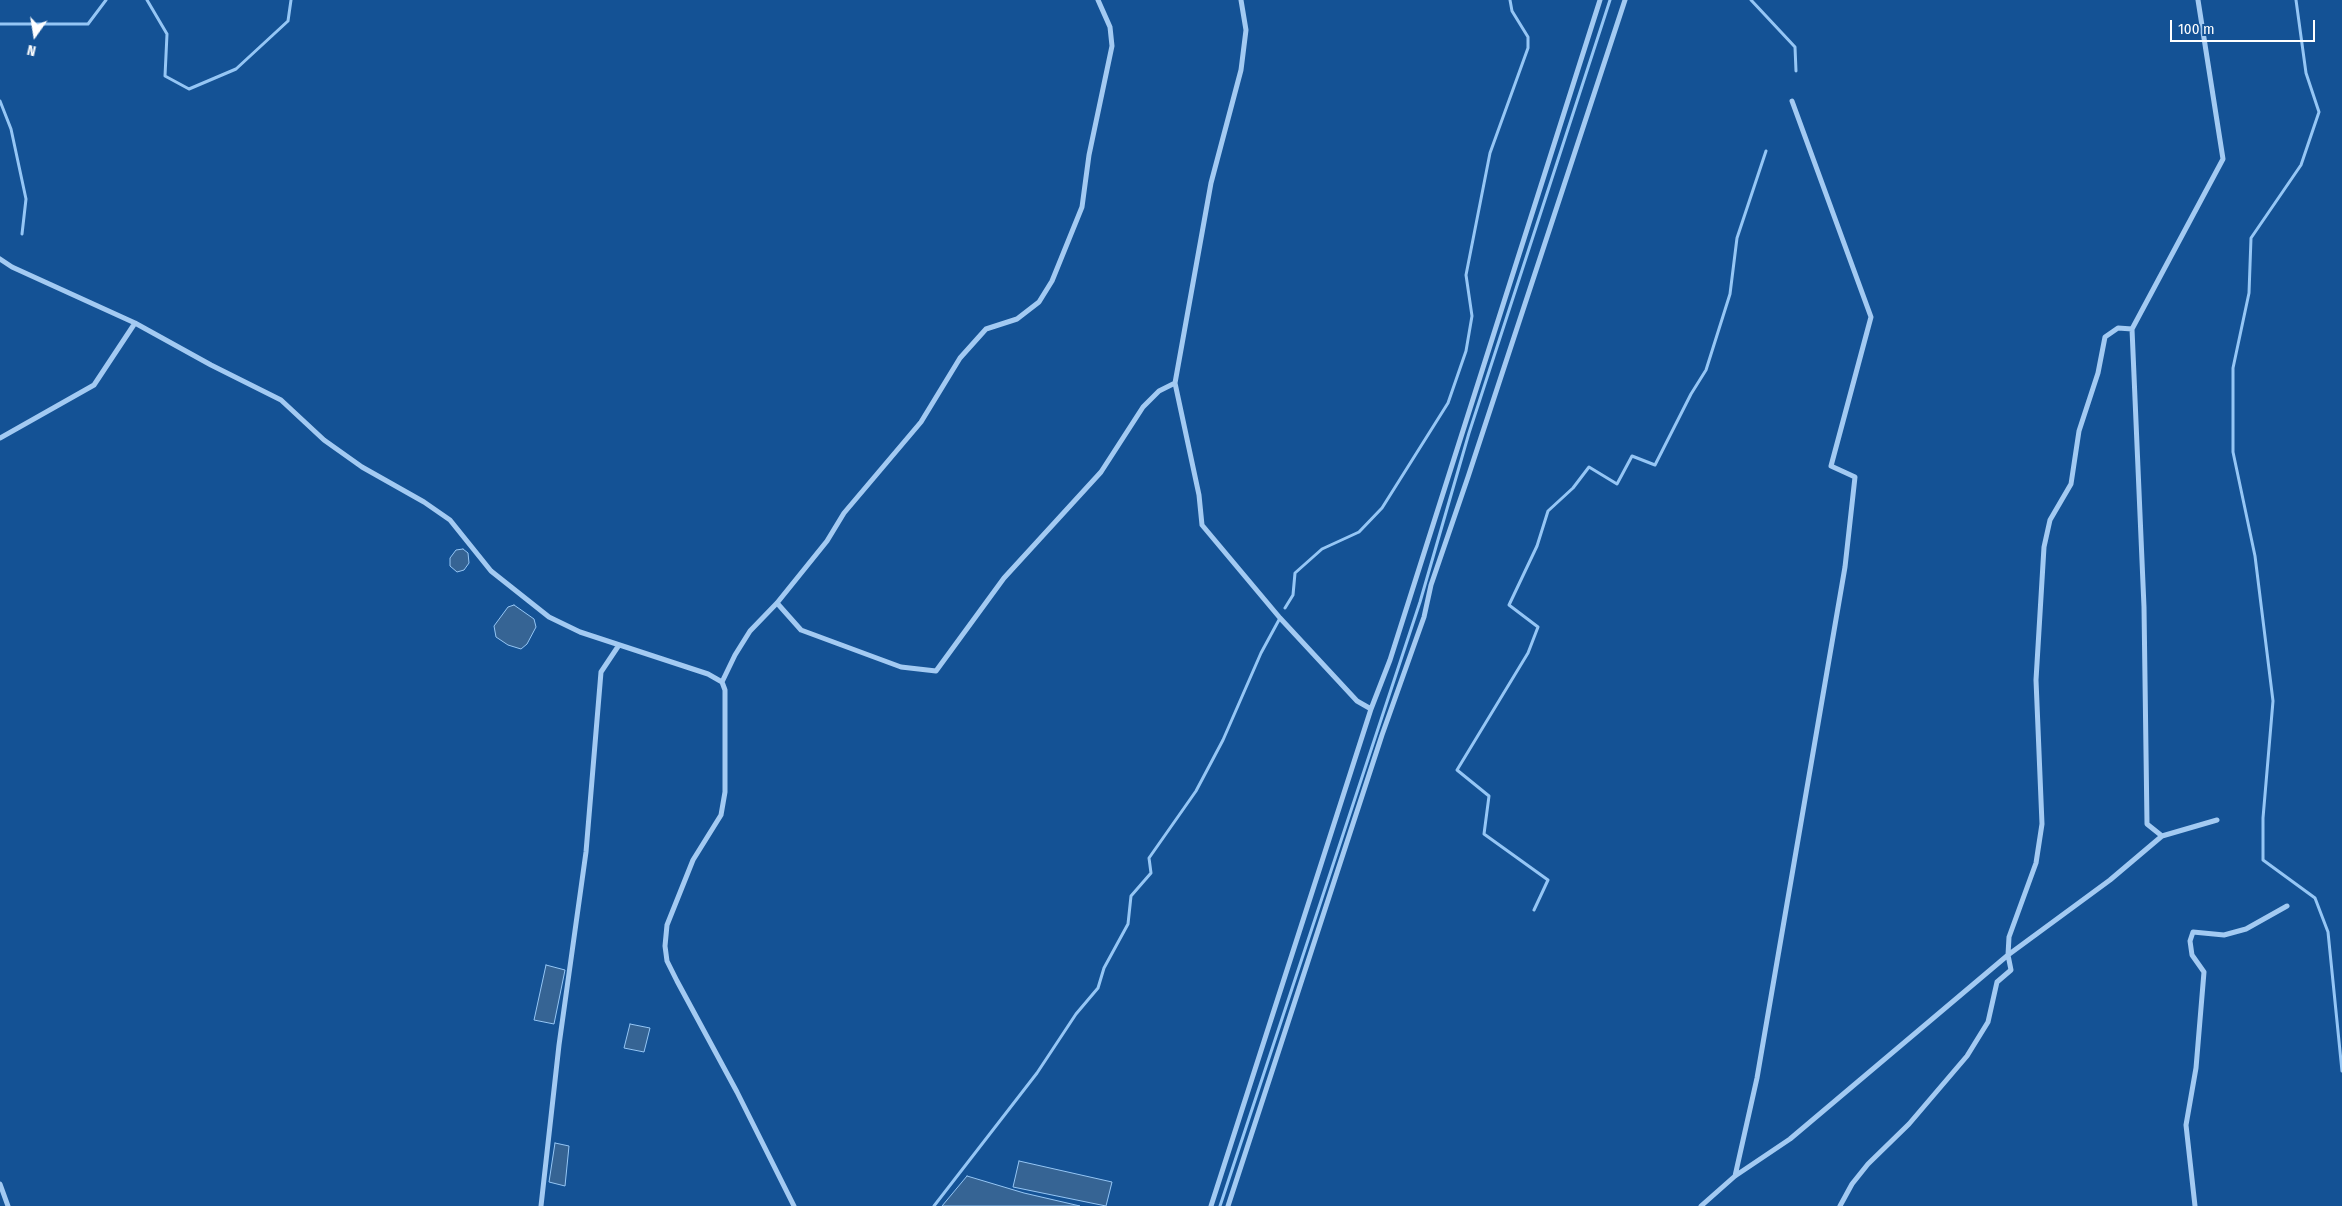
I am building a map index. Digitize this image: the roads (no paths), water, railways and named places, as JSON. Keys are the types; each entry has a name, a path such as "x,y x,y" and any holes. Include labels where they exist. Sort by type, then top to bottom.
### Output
{"street":[{"path":"722,682 735,655 750,632 777,603 827,541 844,512 921,422 955,365 972,343 986,329 1017,319 1039,302 1052,281 1082,207 1089,155 1112,46 1110,28 1098,0"},
{"path":"1241,0 1246,30 1241,70 1211,183 1176,383 1199,495 1202,526 1280,618 1357,701 1371,709"},
{"path":"1211,1206 1371,709 1390,660 1600,0"},
{"path":"1228,1206 1382,735 1424,617 1430,585 1468,477 1625,0"},
{"path":"2162,836 2147,824 2144,606 2132,329 2223,159 2198,0"},
{"path":"1735,1176 1756,1078 1845,567 1855,477 1831,466 1871,317 1792,101"},
{"path":"0,260 135,323 211,365 281,400 324,440 362,467 424,502 450,520 491,571 541,612 580,632 708,674 722,682 725,690 725,792 721,815 693,860 667,925 665,946 667,961 737,1092 794,1206"},
{"path":"0,438 94,385 135,323"},
{"path":"1840,1206 1852,1184 1868,1164 1909,1124 1967,1056 1988,1022 1997,982 2011,970 2008,955 2009,937 2036,863 2042,824 2036,680 2044,547 2050,520 2058,510 2071,484 2079,431 2098,373 2105,337 2118,328 2132,329"},
{"path":"777,603 801,630 901,667 936,671 1004,578 1101,472 1143,407 1159,391 1176,383"},
{"path":"541,1206 559,1045 586,852 601,672 619,646"},
{"path":"1701,1206 1735,1176 1790,1139 2008,955 2110,880 2162,836 2217,820"},
{"path":"2195,1206 2186,1125 2196,1068 2204,972 2192,955 2190,941 2192,932 2224,935 2238,931 2287,906"},
{"path":"0,1184 8,1206"}],"water":[{"path":"463,549 468,553 469,563 464,570 457,572 450,566 450,558 456,550"},
{"path":"514,605 534,619 536,627 527,644 521,649 508,645 496,637 494,626 508,607"},
{"path":"546,965 565,970 554,1024 534,1020"},
{"path":"630,1024 650,1028 644,1052 624,1048"},
{"path":"555,1143 569,1146 565,1186 549,1182"},
{"path":"1019,1161 1112,1182 1106,1206 1013,1187"},
{"path":"967,1176 1024,1193 1080,1206 942,1206"}],"waterway":[{"path":"0,24 88,24 106,0"},
{"path":"147,0 167,34 165,76 189,89 236,69 288,21 291,0"},
{"path":"1285,608 1293,595 1295,573 1322,549 1359,532 1382,508 1448,403 1466,351 1472,316 1466,275 1490,153 1528,48 1528,37 1512,11 1510,0"},
{"path":"1220,1206 1420,602 1469,433 1610,0"},
{"path":"1751,0 1795,47 1796,71"},
{"path":"2296,0 2306,73 2319,112 2301,165 2251,238 2249,293 2233,368 2233,452 2255,556 2273,701 2263,818 2263,860 2315,898 2328,932 2342,1071"},
{"path":"0,101 11,129 26,199 22,234"},
{"path":"1534,910 1548,880 1484,834 1489,796 1457,770 1528,653 1538,627 1509,605 1537,546 1548,511 1573,488 1589,467 1617,484 1632,456 1655,465 1691,394 1706,370 1730,294 1737,238 1766,151"},
{"path":"934,1206 1037,1073 1076,1014 1098,988 1104,968 1128,924 1131,896 1151,873 1149,858 1196,791 1223,740 1261,653 1280,618"}]}
